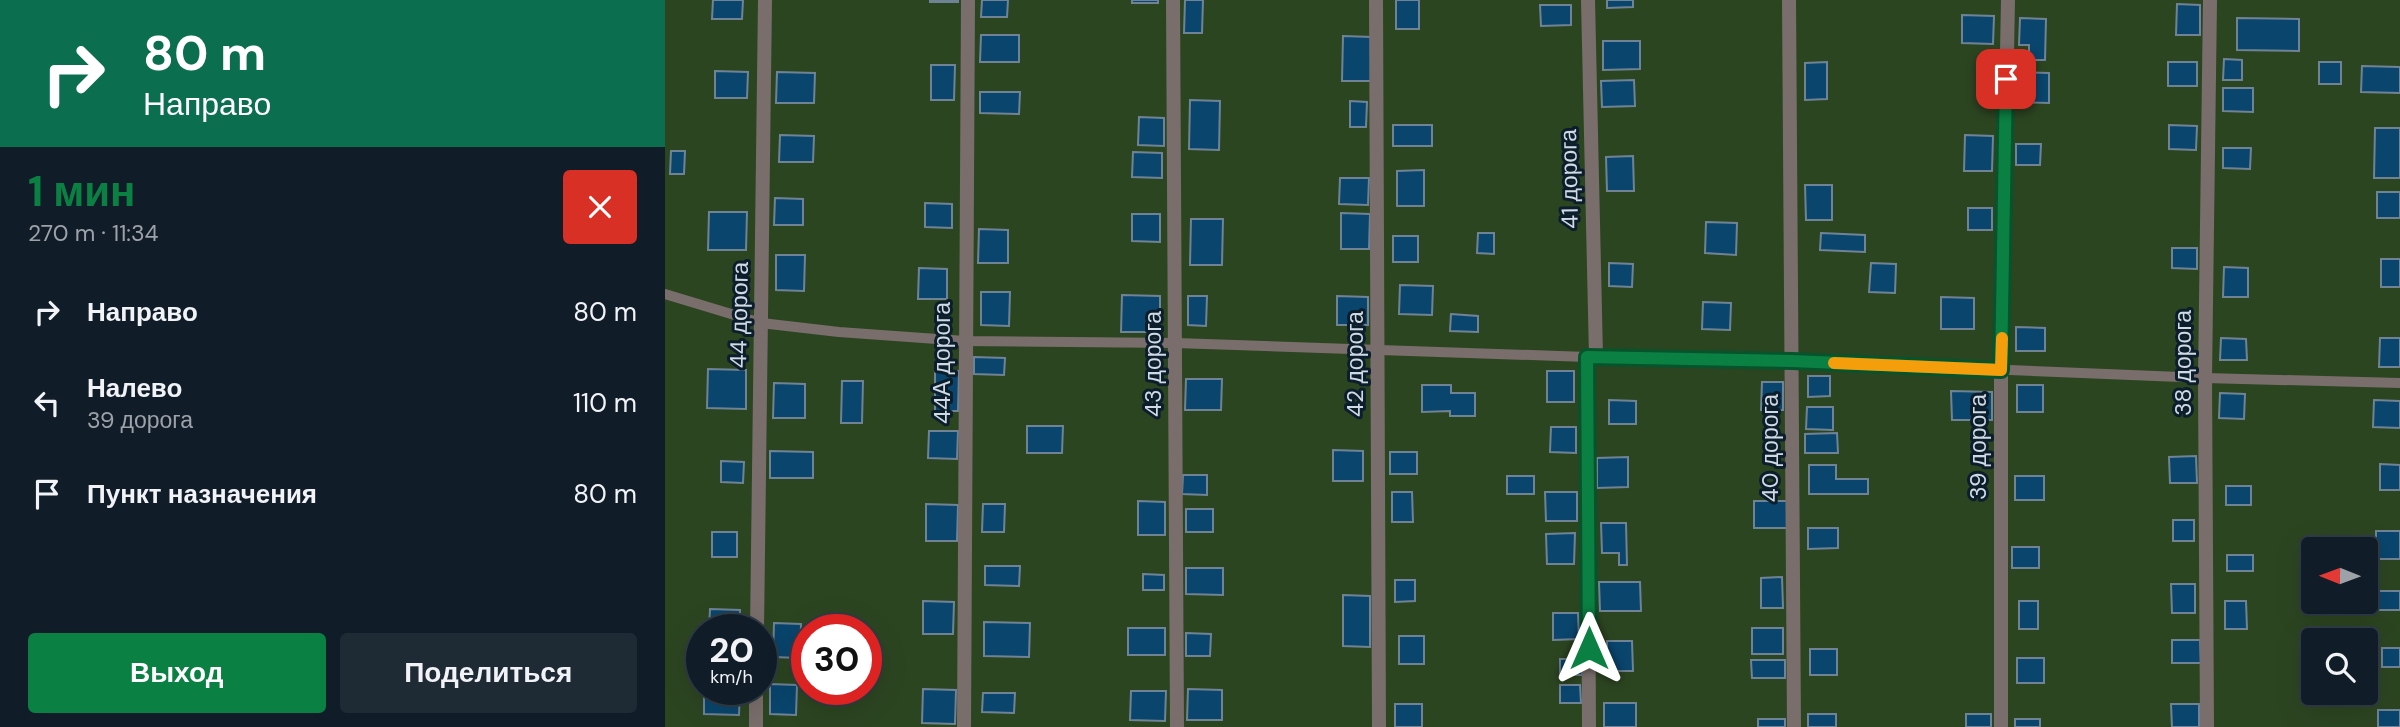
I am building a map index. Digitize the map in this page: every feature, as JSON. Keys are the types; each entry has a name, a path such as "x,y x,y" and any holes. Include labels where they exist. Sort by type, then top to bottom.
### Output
{"street":[{"name":"44 дорога","path":"757,614 765,0"},
{"name":"44А дорога","path":"964,727 968,0"},
{"name":"43 дорога","path":"1173,0 1177,727"},
{"name":"42 дорога","path":"1376,0 1379,727"},
{"name":"41 дорога","path":"1588,0 1592,357 1590,727"},
{"name":"40 дорога","path":"1789,0 1794,727"},
{"name":"39 дорога","path":"2001,727 2001,370 2008,0"},
{"name":"38 дорога","path":"2207,727 2205,379 2210,0"},
{"path":"756,705 756,727"}],"lane":[{"path":"665,294 761,323 839,332 965,341 1176,343 1377,351 1792,361 2205,379 2400,383"}],"green space":[{"path":"665,0 2400,0 2400,727 665,727"}],"building":[{"path":"713,0 743,0 742,19 712,19"},
{"path":"958,0 958,2 930,2"},
{"path":"982,0 1008,0 1007,17 981,17"},
{"path":"1132,0 1158,0 1158,3 1132,3"},
{"path":"1185,0 1203,0 1202,33 1184,33"},
{"path":"1396,0 1419,0 1419,29 1396,29"},
{"path":"1607,0 1633,0 1633,7 1607,8"},
{"path":"2177,4 2200,5 2200,35 2176,35"},
{"path":"1540,5 1571,5 1571,25 1541,26"},
{"path":"1962,15 1994,16 1993,44 1962,43"},
{"path":"2020,18 2046,19 2045,60 2029,60 2029,45 2019,45"},
{"path":"2237,18 2299,19 2299,51 2237,50"},
{"path":"981,35 1019,35 1019,62 980,62"},
{"path":"1343,36 1372,37 1371,81 1342,81"},
{"path":"1603,41 1640,41 1640,69 1603,70"},
{"path":"2224,59 2242,60 2242,80 2223,80"},
{"path":"1827,62 1827,99 1805,100 1805,63"},
{"path":"2168,62 2197,62 2197,86 2168,86"},
{"path":"2319,62 2341,62 2341,84 2319,84"},
{"path":"931,65 955,65 954,100 931,100"},
{"path":"2362,66 2400,67 2400,93 2361,92"},
{"path":"715,71 748,72 747,98 715,98"},
{"path":"777,72 815,73 814,103 776,103"},
{"path":"2020,72 2049,73 2049,103 2020,102"},
{"path":"1634,80 1635,106 1602,107 1601,81"},
{"path":"2223,88 2253,88 2253,112 2223,111"},
{"path":"980,92 1020,92 1019,114 980,113"},
{"path":"1190,100 1220,101 1219,150 1189,149"},
{"path":"1350,101 1367,102 1366,127 1350,127"},
{"path":"1139,117 1164,118 1164,146 1138,145"},
{"path":"1393,125 1432,125 1432,146 1393,146"},
{"path":"2169,125 2197,126 2196,150 2169,149"},
{"path":"2375,128 2400,128 2400,178 2374,178"},
{"path":"780,135 814,136 813,162 779,162"},
{"path":"1965,135 1993,136 1992,171 1964,171"},
{"path":"2016,144 2041,144 2040,165 2016,165"},
{"path":"2223,148 2251,148 2250,169 2223,168"},
{"path":"671,151 685,151 684,174 670,174"},
{"path":"1133,152 1162,153 1162,178 1132,177"},
{"path":"1633,156 1634,191 1607,191 1606,157"},
{"path":"1424,170 1424,206 1397,206 1397,171"},
{"path":"1340,178 1369,178 1368,205 1339,204"},
{"path":"1805,185 1832,185 1832,220 1806,220"},
{"path":"2377,192 2400,192 2400,218 2377,218"},
{"path":"775,198 803,199 803,225 774,225"},
{"path":"925,203 952,204 952,228 925,227"},
{"path":"1968,208 1992,208 1992,230 1968,230"},
{"path":"709,212 747,212 746,250 708,250"},
{"path":"1341,213 1370,214 1369,249 1341,249"},
{"path":"1132,214 1160,214 1160,242 1132,241"},
{"path":"1191,219 1223,219 1222,265 1190,265"},
{"path":"1706,222 1737,223 1736,255 1705,253"},
{"path":"979,229 1008,230 1008,263 978,263"},
{"path":"1478,233 1494,233 1494,254 1477,253"},
{"path":"1821,233 1865,235 1865,252 1820,250"},
{"path":"1393,236 1418,236 1418,262 1393,262"},
{"path":"2172,248 2197,248 2197,269 2172,268"},
{"path":"776,255 805,255 804,291 776,290"},
{"path":"2381,259 2400,259 2400,287 2381,287"},
{"path":"1609,263 1633,264 1632,287 1609,286"},
{"path":"1871,263 1896,264 1895,293 1869,292"},
{"path":"2224,267 2248,268 2248,297 2223,297"},
{"path":"919,268 947,269 947,299 918,299"},
{"path":"1400,285 1433,286 1432,315 1399,314"},
{"path":"981,292 1010,292 1009,326 981,325"},
{"path":"1122,295 1160,296 1160,332 1121,332"},
{"path":"1188,296 1207,296 1206,326 1188,325"},
{"path":"1337,296 1368,297 1368,325 1337,325"},
{"path":"1941,297 1974,298 1974,329 1941,329"},
{"path":"1703,302 1731,303 1730,330 1702,329"},
{"path":"1451,314 1478,316 1478,332 1450,331"},
{"path":"2016,327 2045,328 2045,351 2016,351"},
{"path":"2221,338 2246,339 2247,360 2220,360"},
{"path":"2380,338 2400,338 2400,367 2379,367"},
{"path":"974,357 1005,358 1004,375 974,374"},
{"path":"708,369 746,370 746,409 707,408"},
{"path":"935,370 959,371 958,411 935,411"},
{"path":"1547,371 1574,371 1574,402 1547,402"},
{"path":"1808,376 1830,376 1830,396 1808,397"},
{"path":"1186,379 1222,379 1221,410 1185,410"},
{"path":"842,381 863,381 862,423 841,423"},
{"path":"1762,382 1783,382 1783,410 1761,410"},
{"path":"774,383 805,384 805,418 773,418"},
{"path":"1422,385 1451,385 1451,393 1475,393 1475,416 1450,416 1450,411 1422,412"},
{"path":"2017,385 2043,385 2043,412 2017,412"},
{"path":"1951,391 1992,392 1992,420 1952,420"},
{"path":"2220,393 2245,394 2244,419 2219,418"},
{"path":"1609,400 1636,401 1636,424 1609,424"},
{"path":"2374,400 2400,401 2400,428 2373,427"},
{"path":"1807,407 1833,407 1833,430 1806,429"},
{"path":"1027,426 1063,426 1062,453 1027,453"},
{"path":"1551,427 1576,427 1576,453 1550,452"},
{"path":"929,431 958,431 957,459 928,458"},
{"path":"1837,433 1838,453 1805,453 1805,434"},
{"path":"1333,450 1363,451 1363,481 1333,481"},
{"path":"770,451 813,452 813,478 770,478"},
{"path":"1390,452 1417,452 1417,474 1390,474"},
{"path":"2196,456 2197,483 2170,483 2169,457"},
{"path":"1628,457 1628,487 1597,488 1597,458"},
{"path":"721,461 744,462 743,483 721,482"},
{"path":"2380,464 2400,465 2400,490 2380,490"},
{"path":"1809,465 1836,465 1836,479 1868,479 1868,494 1809,494"},
{"path":"1183,475 1207,475 1207,495 1182,494"},
{"path":"1507,476 1534,476 1534,494 1507,494"},
{"path":"2015,476 2044,476 2044,500 2015,500"},
{"path":"2226,486 2251,486 2251,505 2226,505"},
{"path":"1392,492 1412,492 1413,522 1392,522"},
{"path":"1545,492 1577,492 1577,521 1546,521"},
{"path":"1138,501 1165,502 1165,535 1138,535"},
{"path":"1754,501 1789,501 1789,528 1754,528"},
{"path":"926,504 958,505 957,541 926,541"},
{"path":"983,504 1005,504 1004,532 982,532"},
{"path":"1186,509 1213,509 1213,532 1186,532"},
{"path":"2173,520 2194,520 2194,541 2173,541"},
{"path":"1601,523 1626,523 1627,565 1619,565 1619,553 1602,553"},
{"path":"1808,528 1838,528 1838,548 1808,549"},
{"path":"2376,531 2400,531 2400,559 2378,559"},
{"path":"712,532 737,532 737,557 712,557"},
{"path":"1575,533 1574,564 1547,564 1546,534"},
{"path":"2012,547 2039,547 2039,568 2012,568"},
{"path":"2227,555 2253,555 2253,571 2227,571"},
{"path":"985,566 1020,566 1019,586 985,585"},
{"path":"1186,568 1223,568 1223,595 1186,594"},
{"path":"1143,574 1164,575 1164,590 1143,590"},
{"path":"1782,577 1783,608 1761,608 1761,578"},
{"path":"1395,580 1415,580 1415,601 1395,602"},
{"path":"1599,582 1640,582 1641,611 1600,611"},
{"path":"2171,584 2195,584 2195,613 2172,613"},
{"path":"2378,591 2400,591 2400,610 2378,610"},
{"path":"1343,595 1370,596 1370,647 1343,646"},
{"path":"923,601 954,602 953,634 923,634"},
{"path":"2019,601 2038,601 2038,629 2019,629"},
{"path":"2225,601 2246,601 2247,629 2225,629"},
{"path":"710,609 740,610 740,614 710,614"},
{"path":"1553,613 1578,613 1579,639 1553,640"},
{"path":"984,622 1030,623 1029,657 984,656"},
{"path":"777,623 791,624 791,658 777,657"},
{"path":"1128,628 1165,628 1165,655 1128,655"},
{"path":"1752,628 1783,628 1783,654 1752,654"},
{"path":"1186,633 1211,634 1210,656 1186,656"},
{"path":"1399,636 1424,636 1424,664 1399,664"},
{"path":"2172,640 2200,640 2201,663 2172,663"},
{"path":"1607,641 1632,641 1633,671 1607,671"},
{"path":"2382,648 2400,648 2400,667 2382,667"},
{"path":"1810,649 1837,649 1837,675 1810,675"},
{"path":"2017,658 2044,658 2044,683 2017,683"},
{"path":"1560,659 1583,659 1582,675 1560,675"},
{"path":"1751,660 1785,660 1785,678 1752,678"},
{"path":"777,684 791,685 791,705 796,705 796,715 770,714 770,705 777,705"},
{"path":"1560,685 1580,685 1581,703 1560,703"},
{"path":"923,689 956,690 955,724 922,723"},
{"path":"1188,689 1222,690 1222,720 1187,720"},
{"path":"1131,691 1166,691 1165,721 1130,720"},
{"path":"983,693 1015,693 1014,713 982,712"},
{"path":"1604,703 1636,703 1636,727 1604,727"},
{"path":"1395,704 1422,704 1422,727 1395,727"},
{"path":"2171,704 2199,704 2199,727 2172,727"},
{"path":"704,705 739,705 739,715 704,714"},
{"path":"2378,710 2400,710 2400,727 2378,727"},
{"path":"1808,714 1836,714 1836,727 1808,727"},
{"path":"1966,714 1991,714 1991,727 1966,727"},
{"path":"1758,719 1785,719 1785,727 1758,727"},
{"path":"2015,719 2040,719 2040,727 2015,727"}],"slow traffic":[{"path":"1834,363 2001,370 2002,338"}],"route":[{"path":"1589,648 1587,357 1792,361 2001,370 2006,79"}]}
